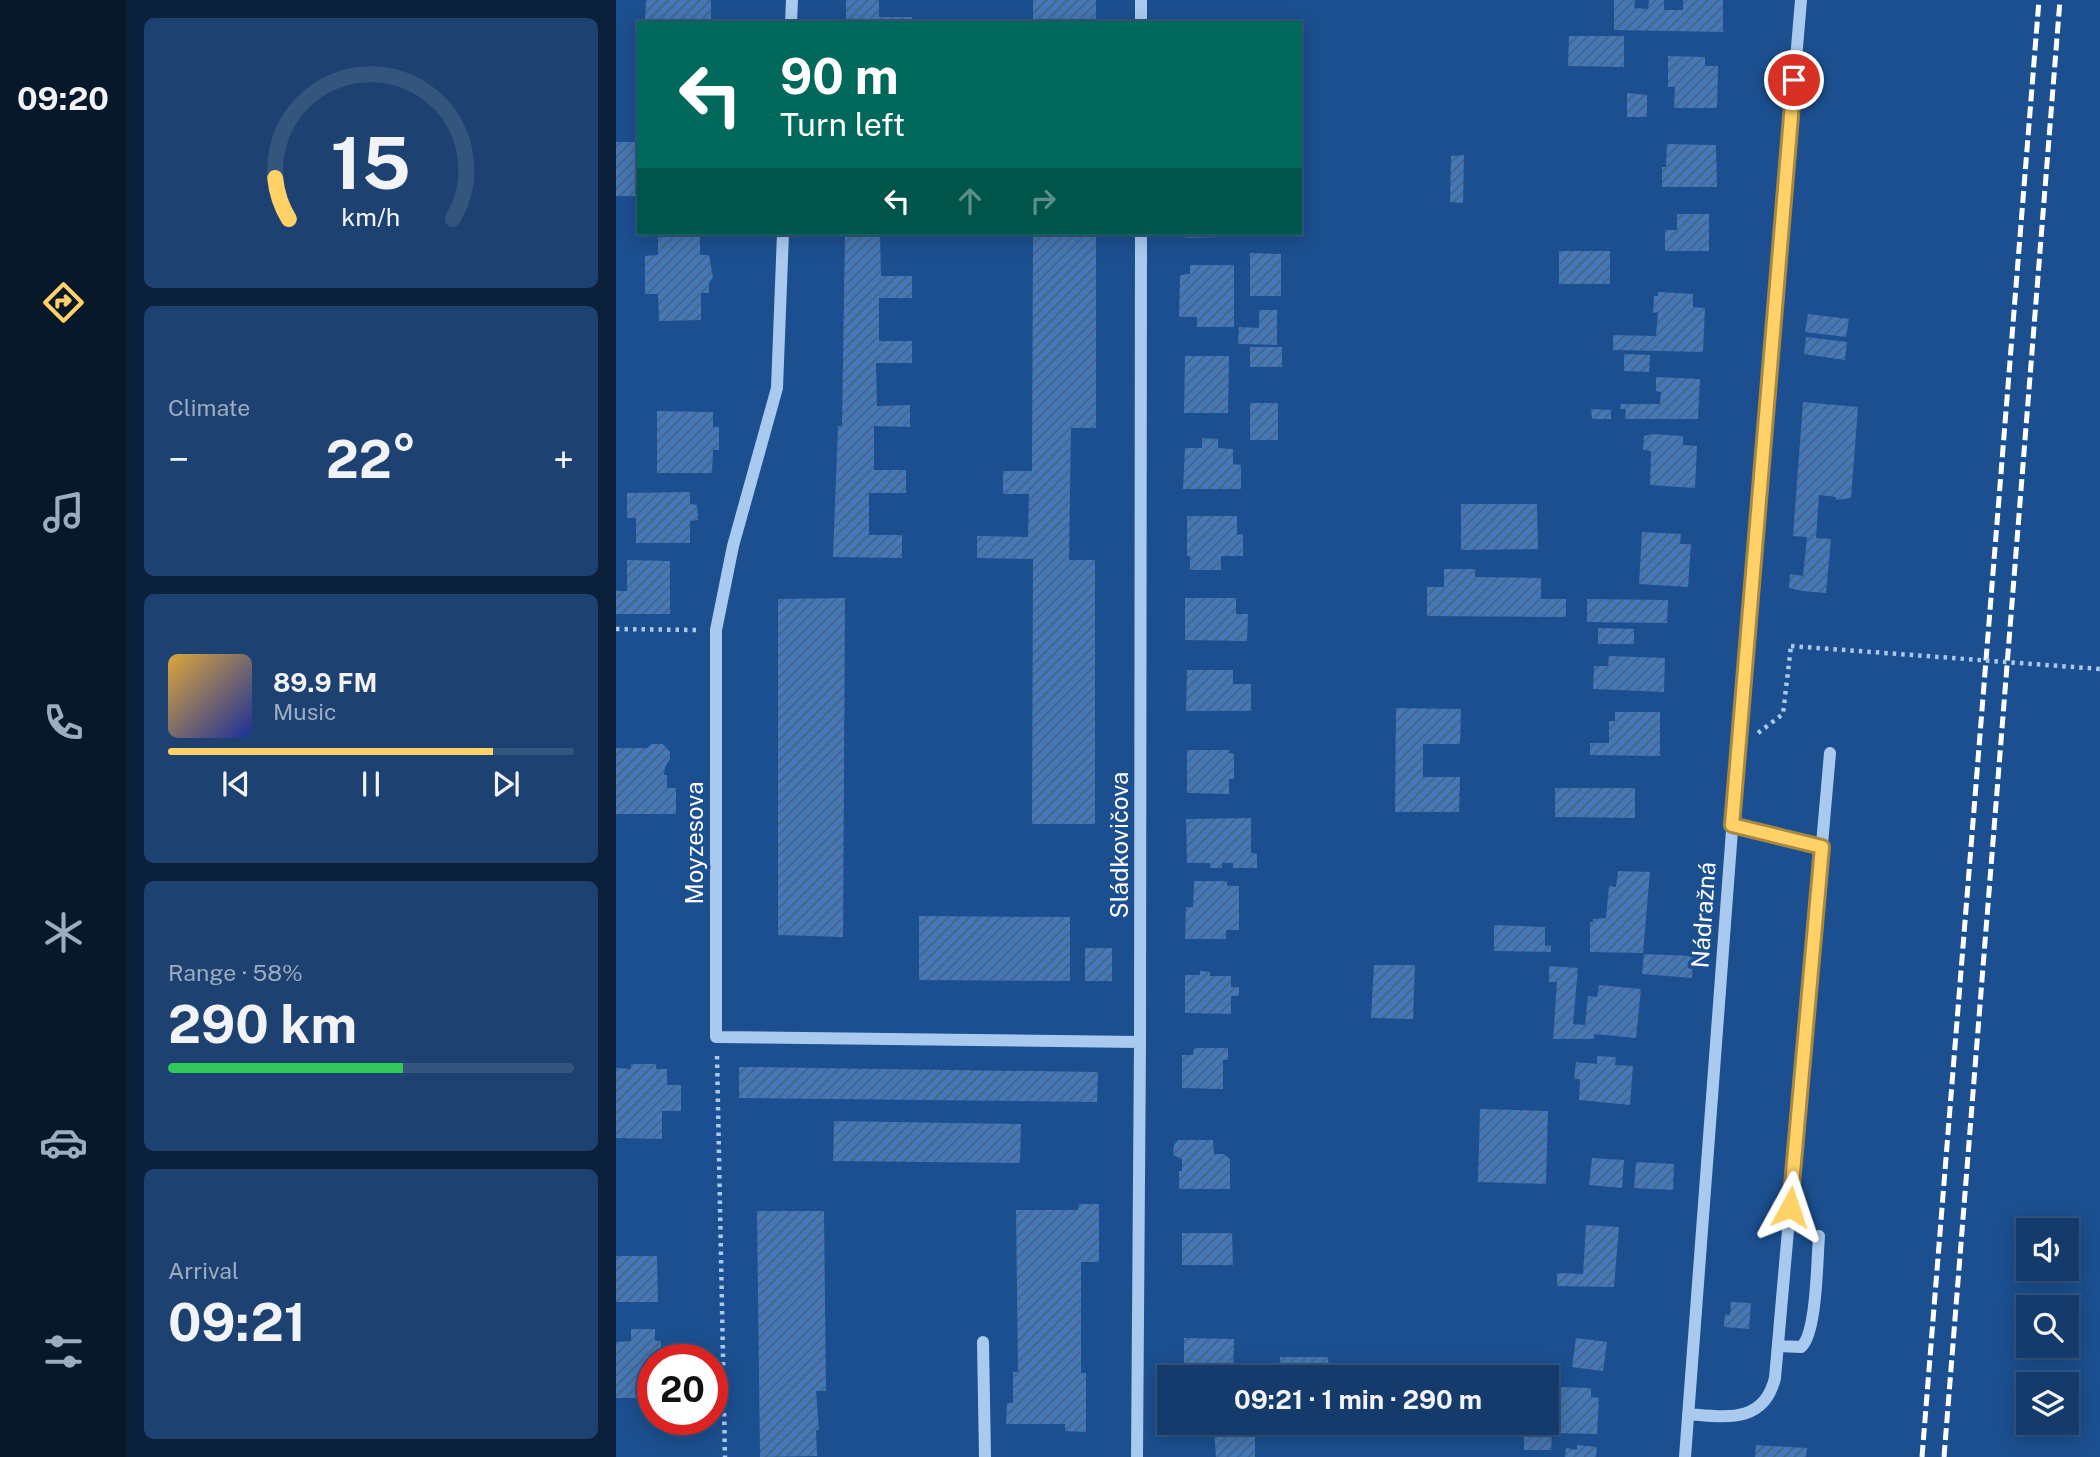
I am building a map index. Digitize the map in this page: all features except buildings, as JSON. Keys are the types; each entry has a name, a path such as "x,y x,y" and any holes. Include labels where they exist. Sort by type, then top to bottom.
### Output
{"street":[{"path":"791,21 792,0"},
{"path":"1141,0 1141,21"},
{"name":"Nádražná","path":"1685,1457 1742,697 1801,0"},
{"name":"Moyzesova","path":"716,1037 716,630 733,546 777,388 783,235"},
{"name":"Sládkovičova","path":"1137,1457 1141,235"},
{"path":"1688,1414 1735,1416 1751,1413 1765,1402 1773,1387 1830,753"},
{"path":"1732,825 1822,847"},
{"path":"716,1037 1140,1042"},
{"path":"1778,1346 1801,1346 1807,1341 1812,1326 1819,1236"},
{"path":"983,1342 985,1457"}],"path":[{"path":"616,629 716,630"},
{"path":"1783,714 1791,646 2100,669"},
{"path":"716,1037 725,1457"}],"railway":[{"path":"1922,1457 2039,0"},
{"path":"1944,1457 2060,0"}],"route":[{"path":"1790,1207 1822,847 1732,825 1794,80"}]}
